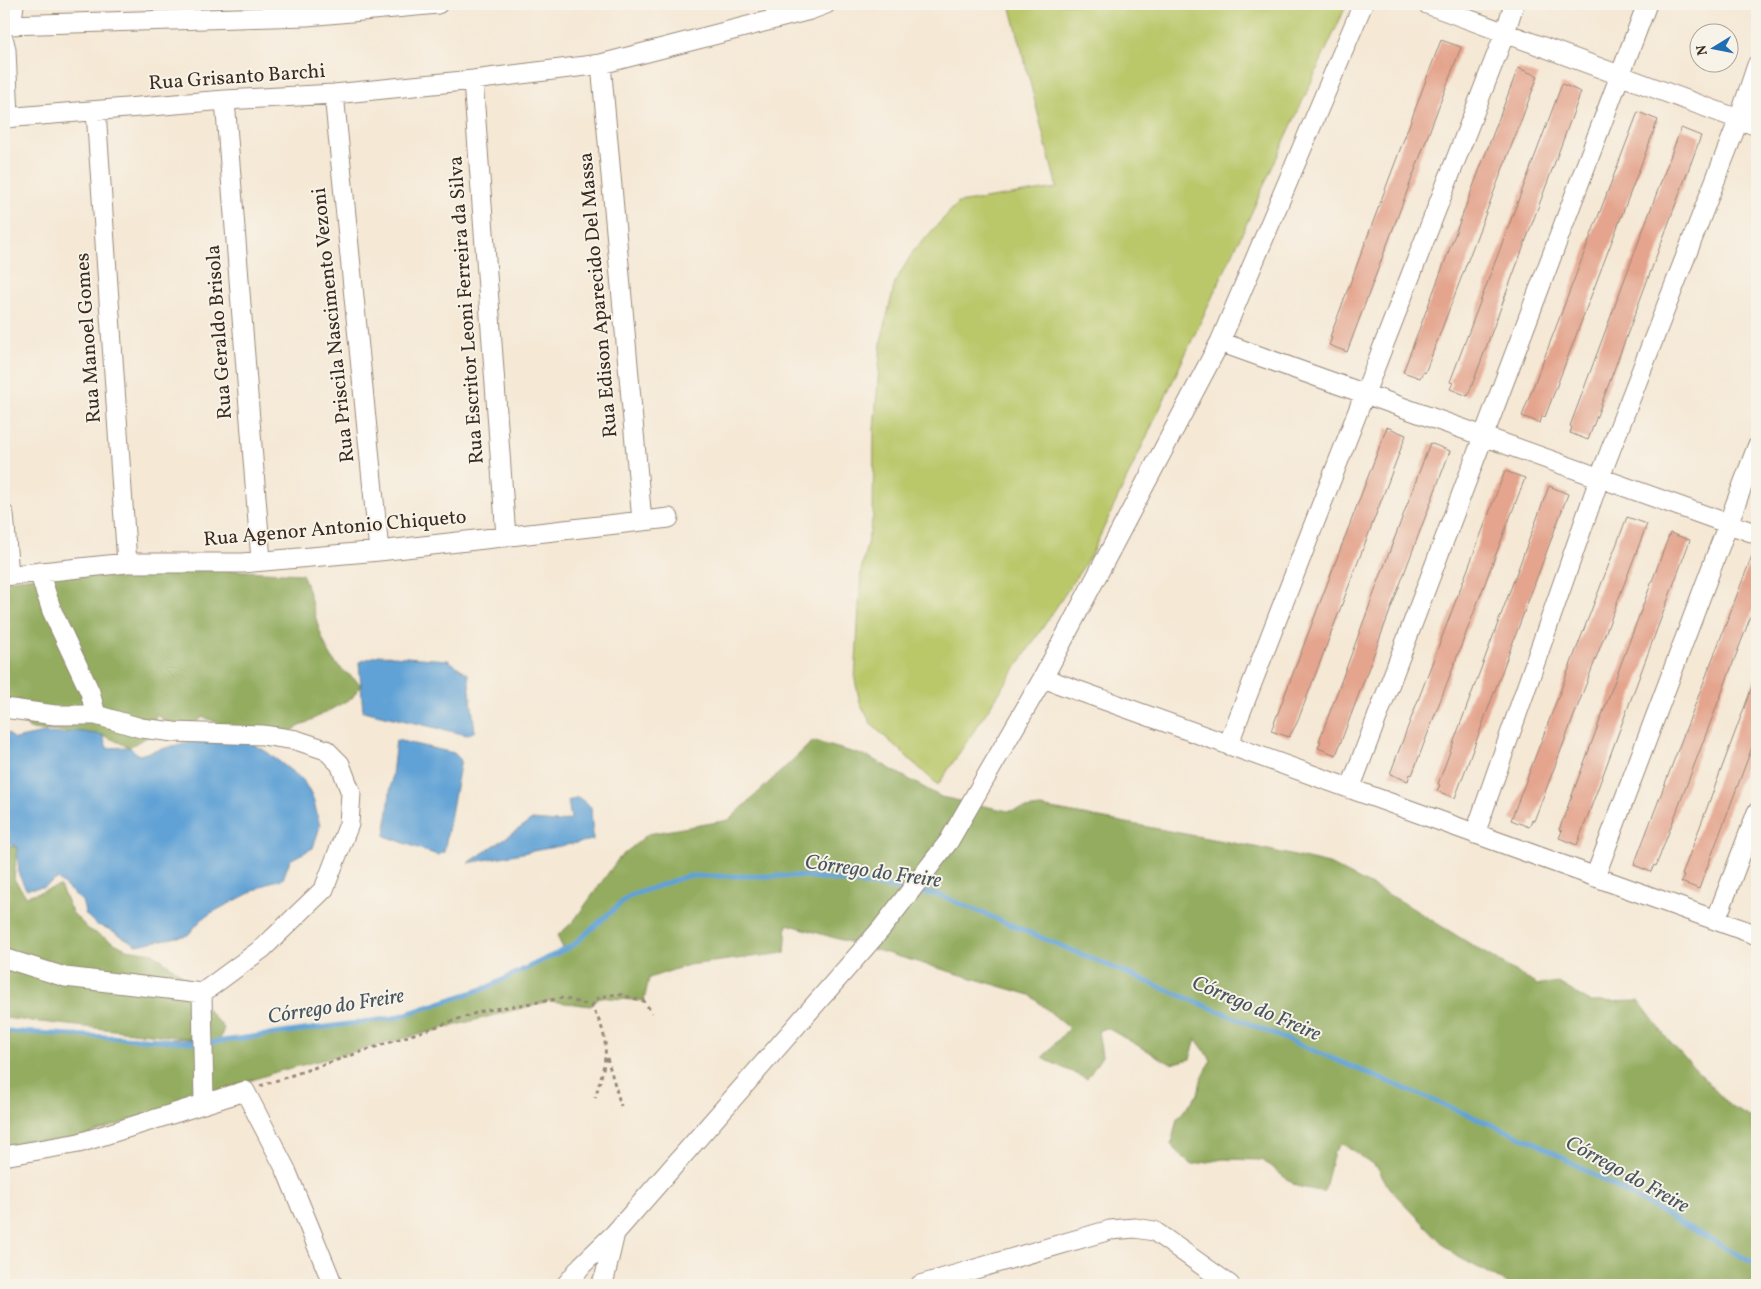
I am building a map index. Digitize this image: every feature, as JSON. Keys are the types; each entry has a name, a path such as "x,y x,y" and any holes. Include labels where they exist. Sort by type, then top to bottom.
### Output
{"street":[{"path":"6,118 5,32 12,20 14,4"},
{"path":"5,32 307,16 438,4"},
{"path":"601,64 810,10 826,4"},
{"path":"566,1285 582,1265 615,1233 882,929 949,841 1043,678 1220,342 1363,4"},
{"path":"1427,4 1757,126"},
{"path":"1228,745 1505,33 1514,4"},
{"path":"1350,789 1482,435 1647,4"},
{"name":"Rua Grisanto Barchi","path":"6,118 225,100 334,94 473,80 601,64"},
{"name":"Rua Edison Aparecido Del Massa","path":"601,64 642,521"},
{"path":"1476,834 1600,477 1739,119 1757,65"},
{"name":"Rua Escritor Leoni Ferreira da Silva","path":"473,80 506,537"},
{"name":"Rua Priscila Nascimento Vezoni","path":"334,94 379,552"},
{"name":"Rua Geraldo Brisola","path":"225,100 261,561"},
{"name":"Rua Manoel Gomes","path":"96,111 127,562"},
{"path":"1220,342 1757,534"},
{"path":"1595,877 1757,447"},
{"path":"4,514 6,576"},
{"name":"Rua Agenor Antonio Chiqueto","path":"6,576 127,562 242,563 379,552 669,518"},
{"path":"39,572 52,611 90,692 96,715"},
{"path":"1043,678 1757,935"},
{"path":"4,708 55,715 96,715 141,728 174,732 262,735 296,740 326,750 340,764 351,793 349,824 324,889 263,948 202,993 65,977 4,958"},
{"path":"1716,920 1757,812"},
{"path":"202,993 204,1103"},
{"path":"4,1156 79,1143 245,1091 286,1170 333,1285"},
{"path":"920,1285 961,1280 1110,1230 1135,1228 1154,1231 1230,1285"},
{"path":"600,1285 605,1276 615,1233"}],"path":[{"path":"591,1006 599,997 618,994 644,1001 652,1013"},
{"path":"245,1091 482,1011 564,998 591,1006 601,1021 607,1058 622,1106"},
{"path":"596,1098 607,1058"}],"green space":[{"path":"1010,4 1347,4 1091,555 938,785 872,725 860,703 855,680 861,571 873,516 874,430 881,342 895,282 914,250 958,203 1057,188"},
{"path":"128,565 302,574 322,638 332,658 361,685 352,698 269,743 203,717 189,727 170,725 156,714 151,735 129,747 103,735 29,729 23,720 4,716 4,581"},
{"path":"813,741 869,757 941,797 1008,811 1041,807 1260,848 1329,864 1399,900 1537,985 1557,982 1590,1002 1639,1001 1668,1040 1730,1106 1757,1121 1757,1285 1510,1285 1453,1254 1389,1188 1378,1168 1342,1143 1334,1152 1324,1192 1296,1186 1262,1160 1223,1159 1191,1165 1171,1145 1177,1119 1198,1094 1201,1080 1211,1060 1196,1039 1190,1059 1171,1064 1107,1028 1098,1031 1102,1056 1087,1079 1042,1058 1069,1028 1030,995 787,924 785,953 688,965 649,978 644,1001 599,997 591,1006 549,1001 279,1071 80,1137 4,1154 4,1031 205,1040 4,1018 4,846 17,847 14,879 26,896 60,886 72,912 88,929 126,949 153,953 189,980 199,1000 224,1028 219,1041 394,1018 486,988 564,950 557,936 573,922 619,858 648,834 729,820"}],"water":[{"path":"379,655 448,660 468,674 475,731 467,735 363,711 359,662"},
{"path":"4,729 14,739 44,733 63,734 75,731 103,735 107,748 129,747 139,755 195,740 238,735 267,752 303,780 313,798 320,826 313,848 290,860 283,879 271,882 211,913 201,920 188,935 137,945 109,929 97,925 86,915 82,901 57,879 44,887 26,889 19,875 17,847 4,842"},
{"path":"396,740 454,753 461,760 444,852 437,855 385,836"},
{"path":"578,797 591,807 593,840 468,863 532,820 558,822 571,819 568,801"}],"building":[{"path":"1441,40 1461,47 1347,352 1329,345 1332,338 1330,337"},
{"path":"1518,68 1538,76 1425,373 1423,372 1420,378 1403,372"},
{"path":"1562,84 1581,92 1468,396 1450,389 1453,383 1450,382"},
{"path":"1638,112 1658,120 1545,417 1542,416 1540,423 1522,416"},
{"path":"1681,128 1701,136 1588,440 1570,433 1572,427 1570,426"},
{"path":"1387,427 1406,435 1297,723 1289,737 1271,731"},
{"path":"1430,443 1450,451 1336,755 1318,748 1321,741 1319,741"},
{"path":"1505,471 1525,478 1412,775 1410,774 1408,781 1390,774"},
{"path":"1549,486 1568,494 1455,798 1437,791 1440,785 1438,784"},
{"path":"1627,517 1647,524 1534,821 1532,820 1529,827 1511,820"},
{"path":"1670,533 1690,540 1577,845 1559,838 1562,831 1559,830"},
{"path":"1756,545 1757,594 1753,605 1755,605 1656,866 1654,865 1651,872 1634,865"},
{"path":"1756,676 1757,734 1699,889 1681,882 1684,876 1682,875"}],"waterway":[{"name":"Córrego do Freire","path":"4,1031 207,1043 394,1018 486,988 572,946 629,896 687,876 805,876 906,890"},
{"name":"Córrego do Freire","path":"914,891 939,895 1536,1143 1757,1265"}]}
